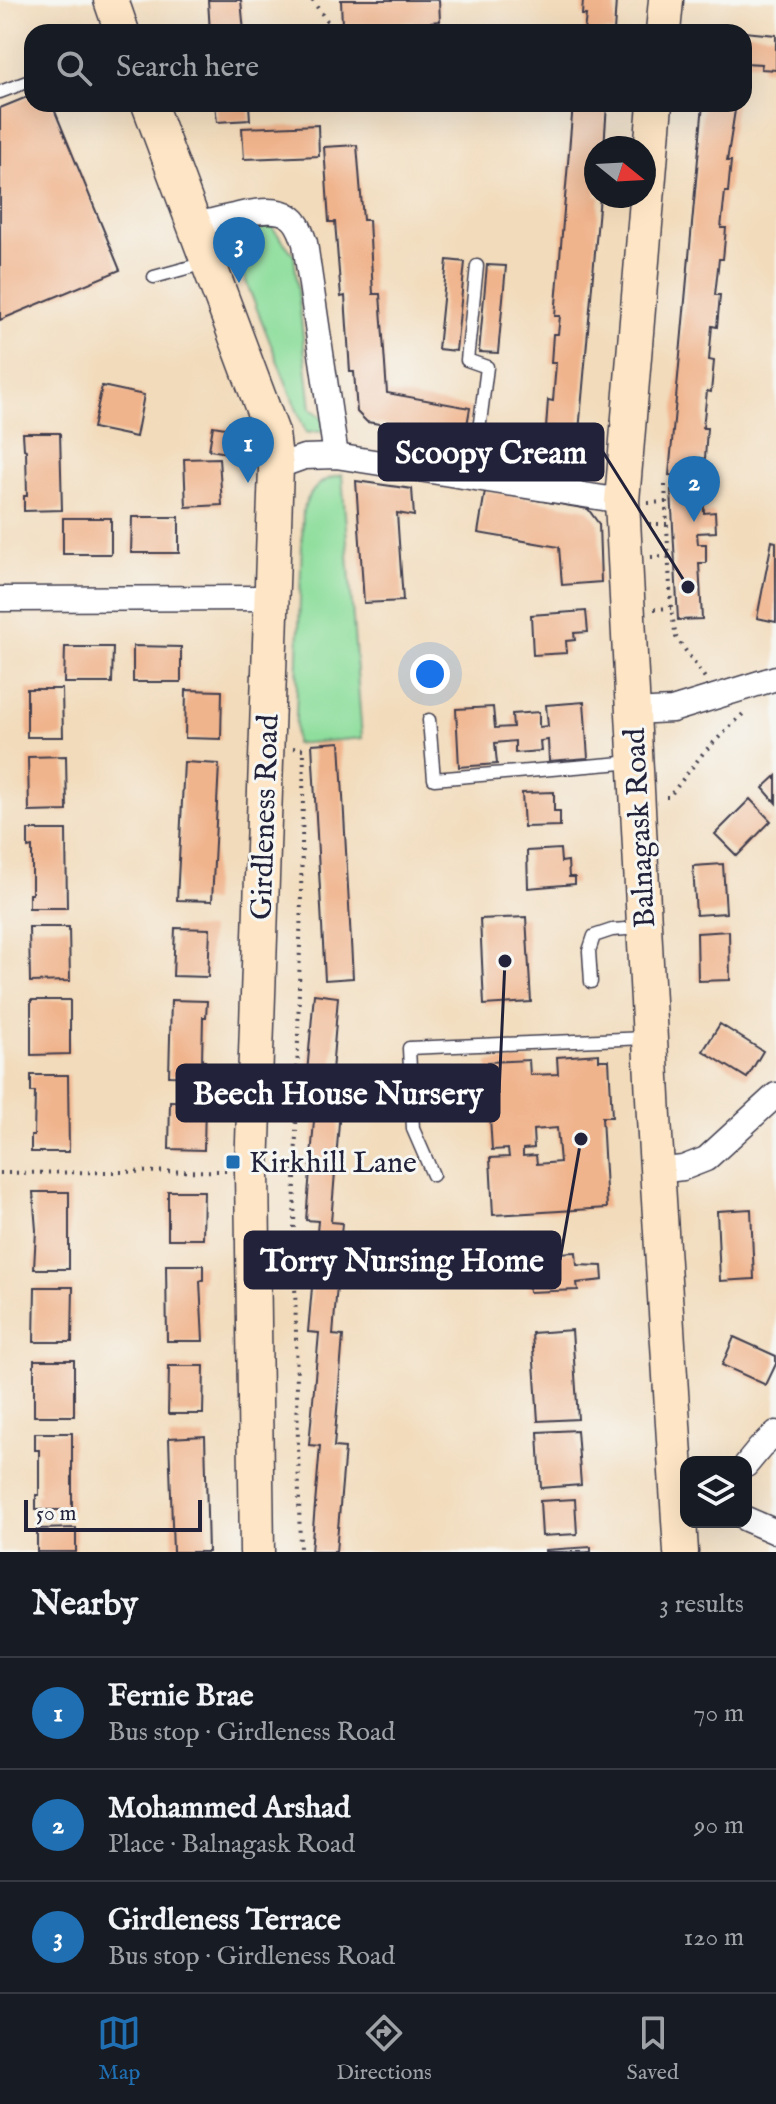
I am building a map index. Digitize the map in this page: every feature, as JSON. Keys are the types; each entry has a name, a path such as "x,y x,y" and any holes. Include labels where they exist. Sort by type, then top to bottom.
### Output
{"street":[{"path":"111,0 119,24"},
{"path":"664,24 666,0"},
{"name":"Girdleness Road","path":"152,112 272,433 276,467 252,1171 257,1552"},
{"name":"Balnagask Road","path":"655,112 633,502 632,712 656,1171 680,1489"},
{"path":"195,225 265,211 281,211 298,224 305,243 336,456"},
{"path":"276,467 304,457 336,456 633,502"},
{"path":"0,599 272,598"},
{"path":"632,712 672,710 776,678"},
{"path":"656,1171 683,1168 706,1159 776,1095"},
{"path":"752,1458 776,1433"},
{"path":"752,1522 776,1532"}],"lane":[{"path":"0,92 24,83"},
{"path":"154,277 209,261"},
{"path":"473,478 487,367 467,360 477,266"},
{"path":"429,720 434,779 634,762"},
{"path":"591,982 589,951 594,936 612,930 644,928"},
{"path":"433,1175 413,1129 409,1048 649,1038"}],"path":[{"path":"312,0 329,24"},
{"path":"665,485 671,608 676,637 705,678 710,699"},
{"path":"633,502 666,502"},
{"path":"646,524 667,524"},
{"path":"648,557 669,556"},
{"path":"652,609 671,608"},
{"path":"636,799 669,797 704,752 746,713 743,688"},
{"path":"267,747 304,749 294,1227 300,1552"},
{"path":"0,1173 252,1171"}],"green space":[{"path":"271,226 294,255 311,409 322,417 324,431 306,433 226,231"},
{"path":"342,475 362,738 295,744 303,510 317,486"}],"building":[{"path":"208,0 241,0 243,24 210,24"},
{"path":"341,0 439,0 440,21 431,24 342,24"},
{"path":"583,0 616,0 614,24 585,24 586,15 582,15"},
{"path":"752,33 776,35 776,70 761,69 762,64 752,63"},
{"path":"24,98 24,112 55,112 120,270 0,320 0,108"},
{"path":"216,112 250,112 250,120 217,122"},
{"path":"572,112 606,112 605,136 584,136 584,208 599,208 577,454 547,451 548,400 553,401 556,363 551,363 553,334 558,334 560,316 555,316"},
{"path":"702,112 735,112 727,161 731,161 728,192 725,192 721,228 726,228 723,259 719,259 715,295 720,295 717,327 712,326 709,360 714,361 711,392 707,391 703,428 707,428 705,459 701,458 699,478 669,475"},
{"path":"318,125 319,156 244,159 242,128"},
{"path":"357,145 363,220 369,220 373,294 380,294 387,393 470,408 465,437 367,422 357,412 354,372 350,372 345,296 341,297 335,222 329,222 324,147"},
{"path":"447,260 465,262 456,351 438,349"},
{"path":"487,265 506,266 498,353 479,352"},
{"path":"102,386 144,395 136,437 93,428"},
{"path":"213,426 244,431 240,455 209,450"},
{"path":"23,433 60,433 62,510 24,511 24,496 27,496"},
{"path":"219,458 222,505 186,507 184,459"},
{"path":"356,481 412,489 414,516 397,513 403,601 364,603"},
{"path":"703,489 704,513 715,512 716,532 697,533 698,544 706,544 706,563 699,563 702,619 678,620 671,490"},
{"path":"485,491 588,509 599,524 601,582 562,585 559,547 478,533"},
{"path":"132,517 179,517 179,553 131,553"},
{"path":"63,518 111,518 111,554 63,554"},
{"path":"772,541 776,542 776,622 757,618"},
{"path":"586,611 588,632 574,633 575,640 566,641 567,653 533,655 531,615"},
{"path":"133,646 181,647 181,682 133,682"},
{"path":"65,647 113,647 112,683 64,683"},
{"path":"27,689 62,689 63,737 27,737"},
{"path":"186,690 222,691 221,739 185,738"},
{"path":"584,702 588,758 549,761 548,740 540,741 541,751 515,753 515,741 495,743 497,764 459,767 456,709 493,707 495,728 513,727 512,714 539,712 539,727 548,726 546,705"},
{"path":"340,742 353,978 325,980 312,744"},
{"path":"66,756 67,811 29,812 28,757"},
{"path":"184,762 219,764 212,901 177,900"},
{"path":"776,776 776,803 763,788"},
{"path":"554,792 554,811 560,811 560,826 524,827 522,793"},
{"path":"750,799 771,821 737,856 715,834"},
{"path":"28,830 66,830 67,908 29,908 32,847 28,848"},
{"path":"560,849 561,862 568,861 569,877 575,877 575,884 528,888 527,851"},
{"path":"723,864 726,913 696,915 693,866"},
{"path":"526,917 531,1002 484,1005 480,919"},
{"path":"29,927 69,927 70,981 30,982"},
{"path":"175,928 210,929 208,977 173,976"},
{"path":"729,931 730,980 698,981 697,933"},
{"path":"314,994 338,997 329,1109 340,1110 331,1222 342,1223 333,1335 343,1336 334,1447 345,1448 336,1552 311,1552 320,1446 309,1445 319,1333 308,1332 318,1221 306,1220 315,1108 304,1107"},
{"path":"31,1000 70,1000 70,1054 31,1055"},
{"path":"171,1000 207,1001 206,1017 203,1017 202,1061 205,1061 205,1077 169,1076"},
{"path":"720,1024 763,1051 747,1078 703,1051"},
{"path":"599,1054 599,1060 609,1060 612,1117 602,1117 607,1208 493,1215 490,1158 509,1157 508,1149 492,1150 490,1117 494,1117 493,1094 489,1095 488,1062 529,1060 530,1075 558,1074 557,1057","holes":["557,1128 560,1162 537,1164 536,1155 523,1156 523,1149 534,1148 533,1130"]},
{"path":"31,1075 68,1075 69,1152 31,1152 35,1092 31,1092"},
{"path":"170,1101 205,1102 204,1150 169,1149"},
{"path":"168,1191 204,1191 203,1239 168,1239"},
{"path":"33,1192 69,1192 69,1269 34,1269 36,1230"},
{"path":"751,1209 754,1279 720,1281 717,1211"},
{"path":"576,1252 577,1265 602,1266 603,1280 577,1283 578,1290 529,1292 528,1273 516,1274 515,1255"},
{"path":"166,1265 203,1265 203,1280 200,1281 203,1341 167,1341"},
{"path":"35,1287 73,1287 72,1342 34,1342"},
{"path":"572,1330 578,1419 538,1421 532,1333"},
{"path":"734,1337 776,1356 776,1364 766,1385 722,1365"},
{"path":"34,1360 74,1360 74,1416 34,1416"},
{"path":"169,1366 204,1366 203,1414 168,1414"},
{"path":"577,1430 581,1485 541,1488 538,1432"},
{"path":"35,1433 72,1433 72,1510 36,1510 39,1450 35,1450"},
{"path":"205,1436 208,1552 173,1552 169,1438"},
{"path":"575,1499 577,1534 542,1536 540,1501"},
{"path":"76,1528 76,1552 37,1552 37,1529"},
{"path":"591,1547 591,1552 545,1552 545,1550"}],"place":[{"name":"Girdleness Terrace","path":"239,283"},
{"name":"Fernie Brae","path":"248,483"},
{"name":"Mohammed Arshad","path":"694,522"},
{"name":"Scoopy Cream","path":"688,587"},
{"name":"Beech House Nursery","path":"505,961"},
{"name":"Torry Nursing Home","path":"581,1139"},
{"name":"Kirkhill Lane","path":"233,1162"}]}
